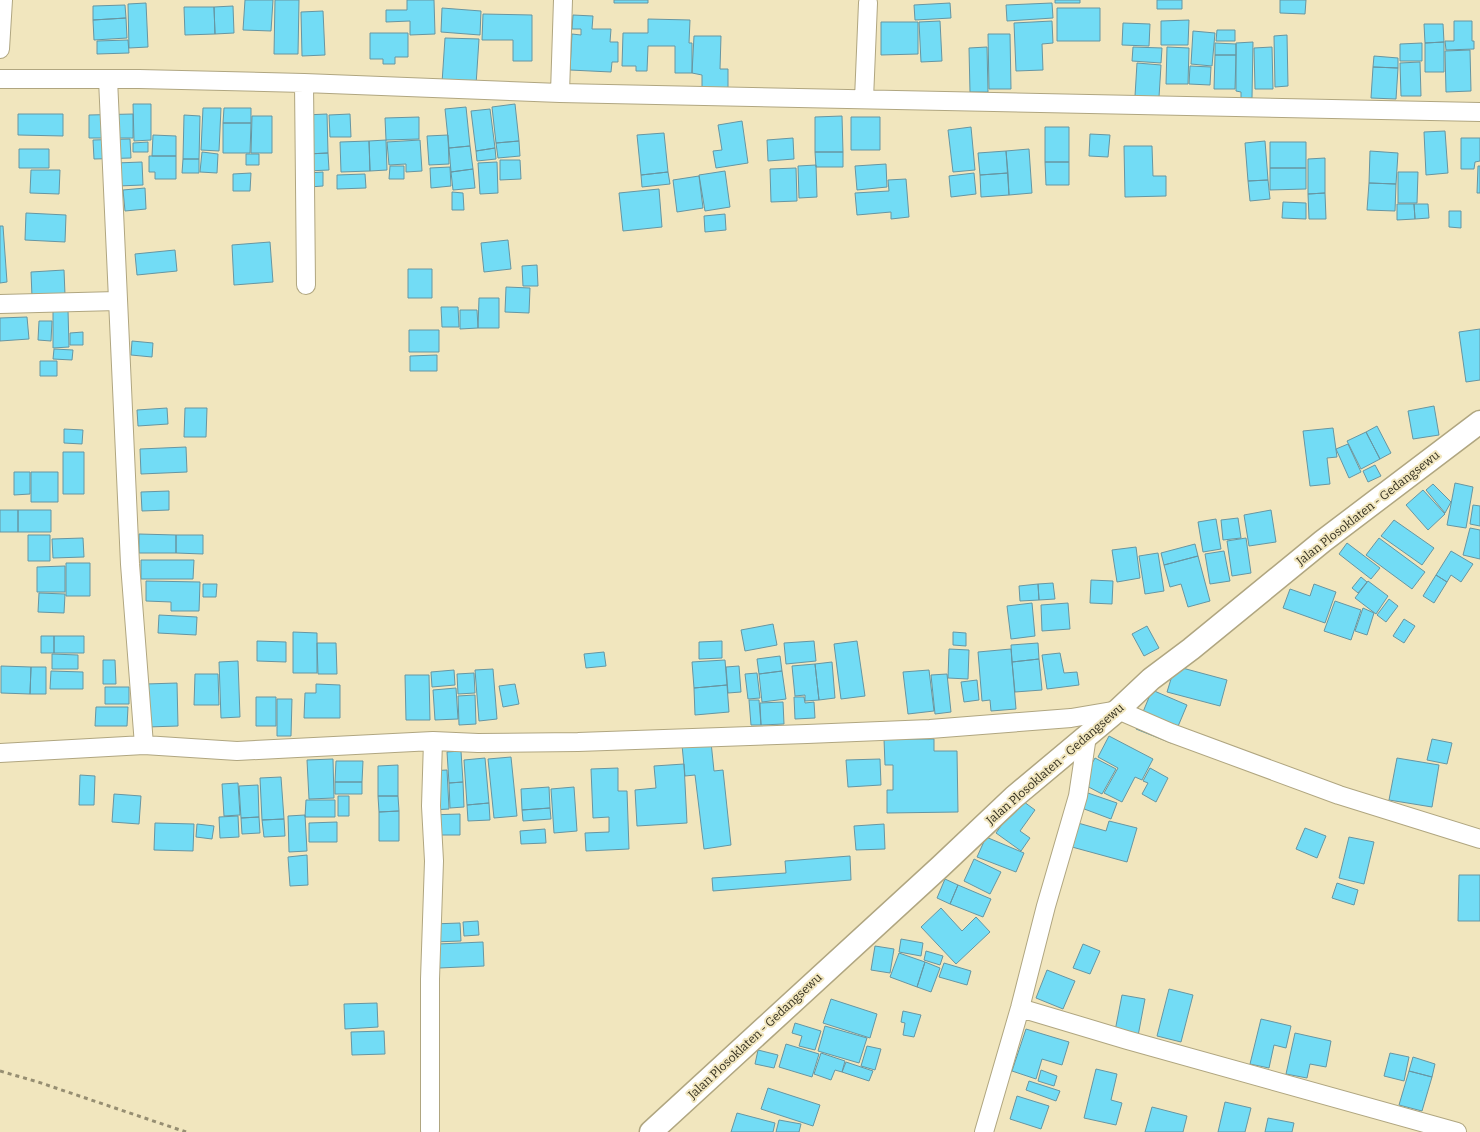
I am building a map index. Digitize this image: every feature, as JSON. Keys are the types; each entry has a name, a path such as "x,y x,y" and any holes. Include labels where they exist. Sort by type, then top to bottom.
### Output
{"main road":[{"name":"Jalan Plosoklaten - Gedangsewu","path":"651,1132 941,866 1014,796 1118,710 1151,679 1191,649 1323,541 1480,423"}],"street":[{"path":"0,49 3,0"},
{"path":"560,93 563,0"},
{"path":"864,99 868,3"},
{"path":"0,79 108,78 304,83 560,93 1480,112"},
{"path":"108,78 130,564 144,745"},
{"path":"304,83 306,285"},
{"path":"0,304 117,301"},
{"path":"0,754 144,745 237,751 433,741 478,743 578,742 930,729 1071,718 1118,710 1171,733 1338,795 1480,839"},
{"path":"984,1132 1078,796 1087,736"},
{"path":"430,1130 430,979 434,861 431,806 433,741"},
{"path":"1020,1008 1146,1046 1456,1132"}],"path":[{"path":"0,1071 186,1132"}],"building":[{"path":"245,0 273,0 271,31 243,30"},
{"path":"275,0 299,0 298,54 274,54"},
{"path":"407,0 434,0 435,34 410,35 410,21 386,22 386,10 407,10"},
{"path":"614,0 648,0 648,3 614,3"},
{"path":"1055,0 1080,0 1080,3 1055,3"},
{"path":"1157,0 1182,0 1182,9 1157,9"},
{"path":"1280,0 1306,0 1305,14 1280,13"},
{"path":"146,3 148,47 129,48 128,4"},
{"path":"950,3 951,18 915,20 914,5"},
{"path":"1052,3 1053,18 1007,21 1006,5"},
{"path":"125,5 126,18 93,20 93,6"},
{"path":"233,6 234,33 215,34 214,7"},
{"path":"184,7 214,7 215,34 185,35"},
{"path":"442,8 481,11 480,35 441,32"},
{"path":"1057,8 1100,8 1100,41 1057,41"},
{"path":"323,11 325,55 302,56 301,12"},
{"path":"483,14 532,15 532,61 513,61 513,40 482,40"},
{"path":"573,15 593,16 592,29 611,29 610,42 618,42 618,62 612,62 611,72 570,70 572,34 581,35 581,29 572,29"},
{"path":"126,18 127,38 94,40 93,20"},
{"path":"648,19 690,20 689,43 692,43 692,73 675,73 675,46 648,46 647,71 636,71 636,66 622,66 623,33 648,33"},
{"path":"1189,20 1188,45 1161,45 1161,21"},
{"path":"940,21 942,61 921,62 919,22"},
{"path":"1052,21 1053,43 1042,44 1043,70 1016,71 1014,23"},
{"path":"1454,21 1472,21 1474,49 1446,50 1445,41 1454,41"},
{"path":"881,22 918,22 918,54 881,55"},
{"path":"1123,23 1150,24 1149,46 1122,45"},
{"path":"1424,24 1443,24 1444,42 1425,43"},
{"path":"1217,30 1235,30 1235,41 1216,41"},
{"path":"1193,31 1215,33 1212,66 1191,64"},
{"path":"370,33 408,33 408,57 395,57 395,64 383,64 383,59 370,59"},
{"path":"988,34 1010,34 1011,89 989,89"},
{"path":"1287,35 1288,86 1275,87 1274,36"},
{"path":"694,36 721,36 720,69 728,69 728,88 702,88 702,75 692,73"},
{"path":"445,38 479,39 476,85 442,83"},
{"path":"128,40 129,53 97,54 97,41"},
{"path":"1253,42 1252,98 1241,99 1241,92 1236,91 1236,43"},
{"path":"1444,42 1444,72 1425,72 1425,43"},
{"path":"1215,43 1236,44 1236,55 1215,55"},
{"path":"1422,43 1422,61 1400,61 1400,44"},
{"path":"987,47 988,92 970,92 969,48"},
{"path":"1133,47 1162,48 1161,63 1132,61"},
{"path":"1167,47 1189,48 1188,84 1166,84"},
{"path":"1272,47 1273,89 1255,89 1254,48"},
{"path":"1470,50 1471,91 1446,92 1445,51"},
{"path":"1215,55 1236,55 1235,89 1214,89"},
{"path":"1374,56 1398,58 1398,68 1373,67"},
{"path":"1420,62 1421,96 1401,96 1400,63"},
{"path":"1137,63 1161,65 1159,97 1135,96"},
{"path":"1190,66 1211,67 1210,85 1189,84"},
{"path":"1373,67 1398,68 1396,99 1371,98"},
{"path":"133,104 151,104 151,140 134,141"},
{"path":"515,104 519,141 496,143 492,107"},
{"path":"466,107 470,146 449,148 445,109"},
{"path":"203,108 221,108 219,151 201,150"},
{"path":"224,108 251,108 251,123 223,123"},
{"path":"490,109 495,148 476,151 471,111"},
{"path":"18,114 63,114 63,136 18,135"},
{"path":"133,114 133,138 89,138 89,115"},
{"path":"327,114 328,153 307,154 305,115"},
{"path":"350,114 351,137 330,137 329,115"},
{"path":"184,115 200,116 199,159 183,159"},
{"path":"252,116 272,116 272,153 251,153"},
{"path":"842,116 843,152 815,152 815,117"},
{"path":"419,117 419,139 386,140 385,118"},
{"path":"851,117 880,117 880,150 851,150"},
{"path":"742,121 748,163 716,168 713,151 722,150 718,125"},
{"path":"223,123 251,123 250,153 223,153"},
{"path":"971,127 975,170 953,172 948,130"},
{"path":"1045,127 1069,127 1069,162 1045,162"},
{"path":"1445,131 1448,173 1426,175 1424,132"},
{"path":"664,133 668,172 641,175 637,135"},
{"path":"1090,134 1110,135 1108,157 1089,156"},
{"path":"153,135 176,136 176,156 152,156"},
{"path":"448,135 449,164 429,165 427,136"},
{"path":"793,138 794,159 768,161 767,140"},
{"path":"1461,138 1480,138 1480,161 1475,162 1474,169 1461,169"},
{"path":"130,139 131,158 94,159 93,140"},
{"path":"386,140 387,170 370,171 369,141"},
{"path":"420,140 422,171 406,172 406,164 389,165 387,142"},
{"path":"369,141 370,171 341,172 340,142"},
{"path":"519,141 520,156 498,158 496,143"},
{"path":"1265,141 1268,180 1248,181 1245,143"},
{"path":"148,142 148,152 133,152 133,143"},
{"path":"1270,142 1306,142 1306,168 1270,168"},
{"path":"470,146 473,169 451,172 449,148"},
{"path":"1124,146 1152,146 1153,176 1166,176 1166,196 1125,197"},
{"path":"495,148 496,159 477,161 476,151"},
{"path":"19,149 49,149 49,168 19,168"},
{"path":"1029,149 1032,193 1009,195 1006,151"},
{"path":"1006,151 1008,173 980,175 978,153"},
{"path":"1370,151 1398,153 1396,184 1369,183"},
{"path":"202,152 218,154 217,173 200,172"},
{"path":"815,152 843,152 843,167 816,167"},
{"path":"328,153 329,170 307,171 307,154"},
{"path":"246,154 259,154 259,165 246,165"},
{"path":"149,156 176,156 176,179 155,179 155,172 149,172"},
{"path":"1325,158 1325,193 1308,194 1308,159"},
{"path":"183,159 199,159 199,173 182,173"},
{"path":"500,160 520,160 521,179 500,180"},
{"path":"142,162 143,185 118,186 116,163"},
{"path":"497,162 498,193 480,194 478,163"},
{"path":"1045,162 1069,162 1069,185 1046,185"},
{"path":"886,164 887,187 857,190 855,166"},
{"path":"816,165 817,197 799,198 798,166"},
{"path":"390,166 404,166 404,179 389,179"},
{"path":"1478,166 1480,166 1480,193 1477,193"},
{"path":"450,167 451,186 431,188 430,168"},
{"path":"796,168 797,201 771,202 770,169"},
{"path":"1270,168 1306,168 1306,189 1270,190"},
{"path":"473,169 475,188 453,190 451,172"},
{"path":"31,170 60,170 59,194 30,193"},
{"path":"725,171 730,207 705,211 699,175"},
{"path":"323,172 323,186 309,187 308,173"},
{"path":"668,172 670,184 642,187 641,175"},
{"path":"1398,172 1418,172 1417,203 1398,203"},
{"path":"251,173 250,191 233,191 233,174"},
{"path":"974,173 976,194 951,197 949,176"},
{"path":"1008,173 1009,195 981,197 980,175"},
{"path":"365,174 366,188 337,189 337,175"},
{"path":"699,176 703,208 677,212 673,180"},
{"path":"906,179 909,217 891,219 891,212 857,215 855,193 889,191 888,180"},
{"path":"1268,180 1270,199 1250,201 1248,181"},
{"path":"1369,183 1396,184 1395,211 1367,210"},
{"path":"145,188 146,209 125,211 123,190"},
{"path":"659,189 662,227 623,231 619,193"},
{"path":"452,192 463,193 464,210 452,210"},
{"path":"1325,193 1326,219 1309,219 1308,194"},
{"path":"1283,202 1306,203 1306,219 1282,218"},
{"path":"1397,204 1414,204 1415,219 1397,220"},
{"path":"1414,204 1428,204 1429,218 1415,219"},
{"path":"1449,211 1461,211 1461,228 1449,227"},
{"path":"26,213 66,215 65,242 25,240"},
{"path":"725,214 726,230 705,232 704,216"},
{"path":"0,226 3,226 7,282 0,283"},
{"path":"508,240 511,269 484,272 481,243"},
{"path":"270,242 273,282 234,285 232,245"},
{"path":"175,250 177,271 137,275 135,254"},
{"path":"537,265 538,286 523,286 522,266"},
{"path":"408,269 432,269 432,298 408,298"},
{"path":"64,270 65,295 32,297 31,272"},
{"path":"506,287 530,288 529,313 505,312"},
{"path":"479,298 499,298 499,328 478,328"},
{"path":"441,307 458,307 459,327 442,327"},
{"path":"53,310 68,310 69,347 53,348"},
{"path":"460,310 477,310 478,328 460,329"},
{"path":"27,317 29,339 0,341 0,318"},
{"path":"39,321 52,321 51,341 38,340"},
{"path":"1480,329 1480,380 1466,382 1459,332"},
{"path":"409,330 439,330 439,352 409,352"},
{"path":"83,332 83,345 70,345 70,333"},
{"path":"132,341 153,343 152,357 131,355"},
{"path":"54,349 73,350 72,360 53,359"},
{"path":"437,355 437,371 410,371 410,356"},
{"path":"40,361 57,361 57,376 40,376"},
{"path":"1434,406 1439,435 1413,439 1408,411"},
{"path":"167,408 168,424 138,426 137,410"},
{"path":"185,408 207,408 206,437 184,437"},
{"path":"1377,426 1391,453 1380,459 1366,432"},
{"path":"1333,428 1337,457 1327,458 1330,484 1310,486 1303,431"},
{"path":"64,429 83,430 82,444 64,443"},
{"path":"1366,432 1380,459 1361,469 1347,441"},
{"path":"1348,444 1361,472 1349,478 1336,449"},
{"path":"186,447 187,472 141,474 140,449"},
{"path":"63,452 84,452 84,494 63,494"},
{"path":"1375,465 1381,476 1368,482 1363,471"},
{"path":"14,472 30,472 30,494 14,495"},
{"path":"31,472 58,472 58,502 31,502"},
{"path":"1455,483 1473,487 1466,528 1447,525"},
{"path":"1433,484 1451,502 1445,513 1426,490"},
{"path":"1423,490 1445,514 1428,530 1406,505"},
{"path":"169,491 169,510 142,511 141,492"},
{"path":"1473,505 1480,506 1480,526 1470,524"},
{"path":"0,510 18,510 18,532 0,532"},
{"path":"18,510 51,510 51,532 18,532"},
{"path":"1271,510 1276,542 1249,546 1244,515"},
{"path":"1238,518 1241,538 1223,540 1221,520"},
{"path":"1216,519 1221,549 1203,552 1198,522"},
{"path":"1394,520 1434,548 1422,565 1381,536"},
{"path":"1470,528 1480,530 1480,559 1463,555"},
{"path":"139,534 176,535 176,553 139,553"},
{"path":"28,535 50,535 50,561 28,561"},
{"path":"176,535 203,535 203,554 176,553"},
{"path":"83,538 84,557 53,558 52,539"},
{"path":"1246,538 1251,573 1232,576 1227,541"},
{"path":"1379,538 1425,572 1412,589 1366,555"},
{"path":"1347,543 1380,568 1371,579 1339,554"},
{"path":"1195,544 1198,556 1164,565 1161,553"},
{"path":"1136,547 1140,578 1117,582 1112,550"},
{"path":"1224,551 1230,581 1210,584 1205,554"},
{"path":"1451,551 1473,564 1461,582 1451,575 1447,582 1436,575"},
{"path":"1158,553 1164,591 1145,594 1139,556"},
{"path":"1198,556 1210,601 1188,607 1181,584 1170,587 1164,565"},
{"path":"141,560 194,560 193,579 141,579"},
{"path":"66,563 90,563 90,596 66,596"},
{"path":"65,566 65,592 37,592 37,567"},
{"path":"1436,575 1447,582 1434,603 1423,596"},
{"path":"1361,577 1367,582 1358,593 1352,588"},
{"path":"1091,580 1113,581 1112,604 1090,603"},
{"path":"146,581 200,582 199,611 171,611 171,602 146,601"},
{"path":"1368,581 1388,596 1376,614 1355,598"},
{"path":"1053,583 1055,599 1039,600 1038,584"},
{"path":"203,584 217,584 216,597 203,597"},
{"path":"1038,584 1039,600 1020,601 1019,586"},
{"path":"1314,584 1336,592 1325,623 1283,608 1290,589 1310,596"},
{"path":"39,593 65,594 64,613 38,612"},
{"path":"1389,599 1398,606 1386,622 1377,615"},
{"path":"1335,601 1361,610 1351,640 1324,631"},
{"path":"1032,603 1035,636 1011,639 1007,606"},
{"path":"1068,603 1070,629 1042,631 1041,605"},
{"path":"1363,608 1374,613 1367,635 1355,631"},
{"path":"159,615 197,617 196,635 158,633"},
{"path":"1404,619 1415,626 1404,643 1393,636"},
{"path":"773,624 777,645 745,651 741,630"},
{"path":"1147,626 1159,648 1144,656 1132,634"},
{"path":"293,632 317,633 317,673 293,673"},
{"path":"953,632 966,633 966,646 953,645"},
{"path":"41,636 54,636 54,653 41,653"},
{"path":"54,636 84,636 84,653 54,653"},
{"path":"257,641 286,642 286,662 257,661"},
{"path":"722,641 722,658 699,659 699,642"},
{"path":"814,641 816,661 786,664 784,643"},
{"path":"857,641 865,696 841,699 834,644"},
{"path":"317,643 336,643 337,674 318,674"},
{"path":"1038,643 1039,659 1012,662 1011,645"},
{"path":"949,649 969,650 968,679 948,678"},
{"path":"1011,649 1016,709 991,711 990,700 982,701 978,652"},
{"path":"604,652 606,666 586,668 584,654"},
{"path":"1060,653 1064,673 1077,672 1079,685 1047,689 1042,655"},
{"path":"52,654 78,655 78,669 52,669"},
{"path":"780,656 782,671 759,674 757,659"},
{"path":"1039,659 1042,690 1015,692 1012,662"},
{"path":"103,660 115,660 116,684 103,684"},
{"path":"725,660 727,685 694,688 692,662"},
{"path":"238,661 240,717 221,718 219,662"},
{"path":"832,662 835,698 819,700 815,664"},
{"path":"815,664 819,700 805,701 805,695 795,696 792,666"},
{"path":"1,666 31,667 30,694 1,693"},
{"path":"739,666 741,692 728,693 726,667"},
{"path":"1175,666 1227,680 1220,706 1167,692"},
{"path":"31,667 46,667 46,694 30,694"},
{"path":"493,669 497,719 479,721 475,670"},
{"path":"454,670 455,685 432,687 431,672"},
{"path":"929,670 934,711 908,714 903,672"},
{"path":"51,671 83,672 83,689 50,689"},
{"path":"782,671 786,699 762,702 759,674"},
{"path":"474,673 475,693 458,694 457,674"},
{"path":"757,673 760,698 748,699 745,674"},
{"path":"195,674 218,674 219,705 194,705"},
{"path":"947,674 951,712 935,714 931,675"},
{"path":"405,675 429,675 430,720 406,720"},
{"path":"977,680 979,700 964,702 961,682"},
{"path":"177,683 178,726 147,727 146,684"},
{"path":"316,684 340,685 340,718 304,718 305,693 316,693"},
{"path":"515,684 519,704 503,707 499,686"},
{"path":"727,685 729,712 695,715 694,688"},
{"path":"105,687 129,687 129,704 105,704"},
{"path":"456,688 458,719 435,720 433,690"},
{"path":"1152,690 1187,705 1171,743 1136,729"},
{"path":"475,695 476,724 459,725 458,696"},
{"path":"256,697 276,697 276,726 256,726"},
{"path":"794,697 804,697 805,703 814,702 815,718 795,719"},
{"path":"277,699 292,699 291,736 277,736"},
{"path":"749,700 759,700 761,725 751,725"},
{"path":"783,702 784,724 761,725 760,703"},
{"path":"96,707 128,707 127,726 95,726"},
{"path":"1109,736 1153,759 1142,780 1135,777 1122,802 1104,793 1118,768 1098,757"},
{"path":"884,739 934,739 934,751 957,751 958,812 887,813 887,790 893,790 893,765 885,765"},
{"path":"1432,739 1452,743 1447,764 1427,760"},
{"path":"711,742 714,771 723,770 731,845 704,849 695,775 685,776 682,745"},
{"path":"461,751 463,782 449,783 447,752"},
{"path":"511,757 517,816 494,818 488,759"},
{"path":"485,758 489,803 467,805 464,760"},
{"path":"1095,758 1116,769 1102,794 1081,783"},
{"path":"1397,758 1439,765 1432,807 1389,800"},
{"path":"333,759 334,798 309,799 307,760"},
{"path":"880,759 881,785 848,787 846,760"},
{"path":"336,761 363,761 362,782 335,782"},
{"path":"684,764 687,823 637,826 635,790 656,788 654,766"},
{"path":"398,765 398,796 378,796 378,766"},
{"path":"618,768 618,791 627,791 629,849 586,851 585,833 609,832 609,817 593,818 591,769"},
{"path":"1150,768 1168,778 1156,802 1142,794 1148,783 1143,781"},
{"path":"447,770 449,809 430,810 428,771"},
{"path":"80,775 95,776 94,805 79,805"},
{"path":"281,777 284,819 262,820 260,778"},
{"path":"335,782 362,782 362,794 335,794"},
{"path":"463,782 464,807 450,808 449,783"},
{"path":"238,783 240,815 224,816 222,784"},
{"path":"258,785 259,817 241,818 239,786"},
{"path":"549,787 550,808 522,810 521,789"},
{"path":"574,787 577,831 554,833 551,789"},
{"path":"1085,792 1117,803 1111,819 1079,807"},
{"path":"114,794 141,796 139,824 112,822"},
{"path":"338,796 349,796 349,816 338,816"},
{"path":"378,796 398,796 399,811 379,812"},
{"path":"1020,799 1035,810 1020,831 1030,838 1021,851 996,833"},
{"path":"306,800 335,800 335,817 305,817"},
{"path":"489,803 490,820 468,821 467,805"},
{"path":"550,808 551,819 523,821 522,810"},
{"path":"399,811 399,841 379,841 379,812"},
{"path":"460,814 460,835 429,835 429,815"},
{"path":"305,815 307,851 289,852 288,816"},
{"path":"238,816 239,837 220,838 219,817"},
{"path":"259,817 260,833 242,834 241,818"},
{"path":"284,819 285,836 264,837 262,820"},
{"path":"1109,821 1137,828 1127,862 1072,847 1078,823 1106,831"},
{"path":"337,822 337,842 309,842 309,823"},
{"path":"155,823 194,824 193,851 154,850"},
{"path":"197,824 214,826 212,839 196,837"},
{"path":"884,824 885,849 856,850 854,826"},
{"path":"1305,828 1326,836 1317,858 1296,849"},
{"path":"545,829 546,843 521,844 520,831"},
{"path":"986,837 1024,853 1016,872 977,857"},
{"path":"1349,837 1374,842 1364,884 1339,878"},
{"path":"307,855 308,885 290,886 288,857"},
{"path":"850,856 851,880 713,891 712,878 786,873 785,861"},
{"path":"974,859 1001,872 990,894 964,881"},
{"path":"1459,875 1480,875 1480,921 1458,921"},
{"path":"945,879 958,885 950,904 937,898"},
{"path":"1337,883 1358,890 1354,905 1332,898"},
{"path":"958,885 991,899 983,917 950,904"},
{"path":"941,908 962,931 976,917 990,932 956,964 921,927"},
{"path":"478,921 479,935 464,936 463,922"},
{"path":"460,923 461,941 433,942 432,924"},
{"path":"901,939 923,943 921,956 899,952"},
{"path":"483,942 484,966 439,968 438,944"},
{"path":"1083,944 1100,951 1090,974 1073,968"},
{"path":"875,946 894,949 890,973 871,970"},
{"path":"926,951 943,956 940,965 924,960"},
{"path":"899,953 925,962 917,987 890,977"},
{"path":"925,962 940,968 931,992 917,987"},
{"path":"944,963 971,971 967,985 939,977"},
{"path":"1047,970 1075,981 1063,1009 1036,998"},
{"path":"1169,989 1193,995 1181,1042 1157,1036"},
{"path":"1122,995 1145,999 1138,1036 1115,1031"},
{"path":"831,999 877,1014 870,1038 823,1023"},
{"path":"377,1003 378,1027 345,1029 344,1004"},
{"path":"903,1011 921,1015 914,1037 903,1035 905,1023 901,1022"},
{"path":"1261,1019 1291,1026 1286,1048 1274,1045 1269,1068 1250,1064"},
{"path":"795,1023 821,1031 815,1050 799,1046 802,1036 792,1033"},
{"path":"825,1026 867,1038 859,1063 818,1051"},
{"path":"1026,1029 1069,1042 1062,1065 1042,1059 1036,1079 1012,1071"},
{"path":"384,1031 385,1054 352,1055 351,1032"},
{"path":"1295,1033 1331,1041 1326,1067 1310,1064 1307,1078 1286,1074"},
{"path":"786,1044 819,1054 812,1077 779,1067"},
{"path":"867,1046 881,1049 875,1070 861,1066"},
{"path":"758,1050 778,1055 774,1068 755,1064"},
{"path":"821,1053 845,1061 842,1072 835,1070 831,1080 814,1074"},
{"path":"1390,1053 1409,1057 1404,1081 1384,1076"},
{"path":"1413,1057 1435,1064 1432,1077 1409,1071"},
{"path":"846,1062 873,1071 869,1081 842,1072"},
{"path":"1096,1069 1117,1074 1111,1100 1122,1103 1116,1125 1084,1118"},
{"path":"1041,1070 1057,1076 1054,1086 1038,1081"},
{"path":"1409,1071 1432,1077 1422,1111 1399,1105"},
{"path":"1029,1081 1060,1091 1056,1101 1026,1090"},
{"path":"768,1088 820,1105 813,1126 761,1109"},
{"path":"1017,1096 1049,1106 1041,1129 1010,1119"},
{"path":"1225,1102 1251,1108 1245,1132 1218,1132"},
{"path":"1152,1107 1187,1116 1183,1132 1145,1132"},
{"path":"737,1113 775,1123 773,1132 731,1132"},
{"path":"1268,1118 1294,1123 1292,1132 1265,1132"},
{"path":"779,1120 801,1124 799,1132 776,1132"}]}
